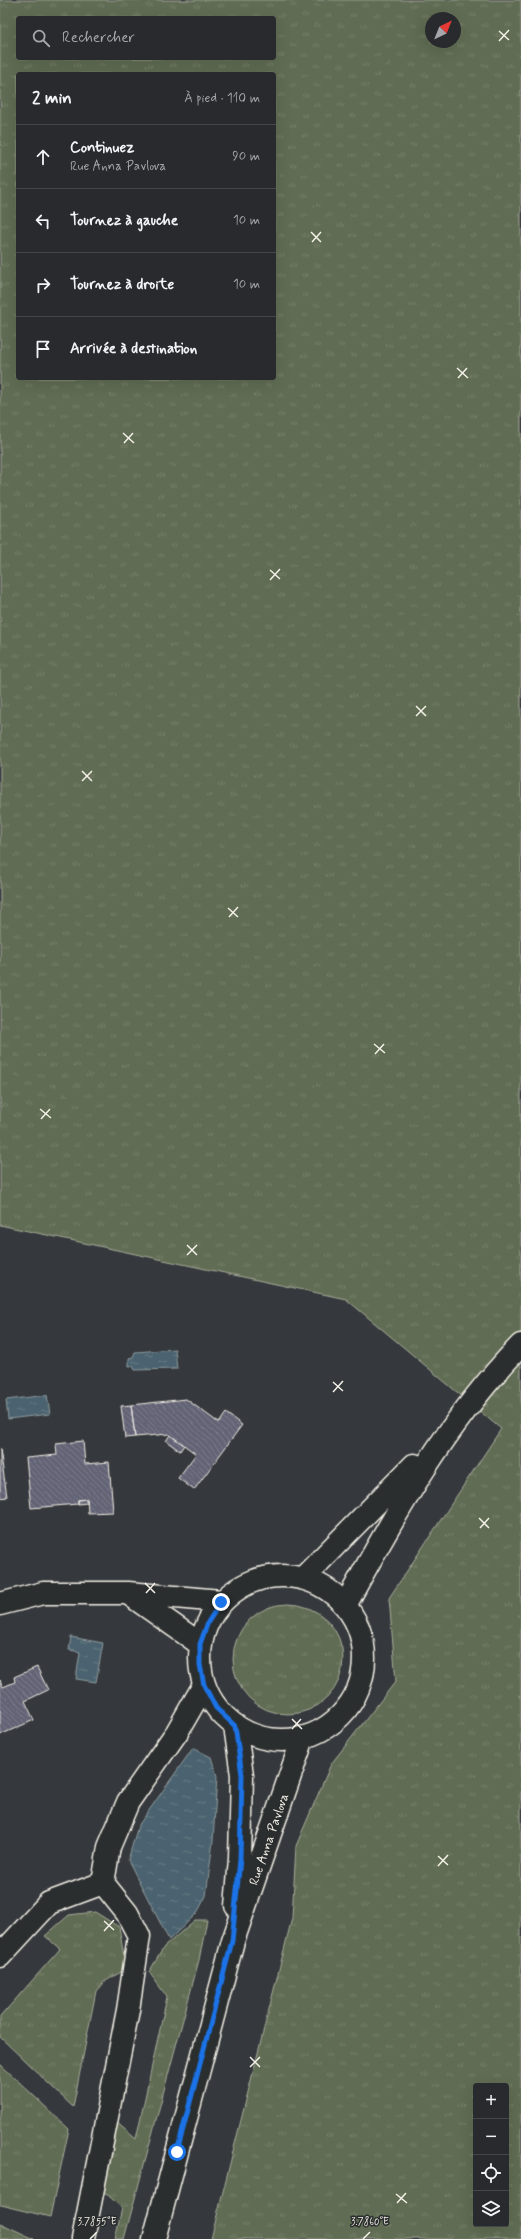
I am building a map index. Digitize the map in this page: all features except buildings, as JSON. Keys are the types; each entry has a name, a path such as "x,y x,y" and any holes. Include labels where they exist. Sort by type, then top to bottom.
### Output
{"street":[{"path":"346,1604 413,1483 461,1414 490,1378 521,1345"},
{"path":"303,1578 387,1493 461,1414"},
{"path":"281,1575 303,1578 326,1588 346,1604 358,1625 364,1648 364,1672 357,1694 343,1714 324,1729 303,1738 279,1740 256,1736 235,1726 216,1708 204,1685 200,1665 200,1644 208,1622 221,1602 238,1588 258,1578 281,1575"},
{"path":"0,1604 44,1593 128,1593 221,1602"},
{"path":"128,1593 200,1644"},
{"path":"83,2239 128,2010 139,1936 127,1914 103,1883 109,1847 128,1802 177,1732 204,1685"},
{"name":"Rue Anna Pavlova","path":"232,1941 240,1859 242,1775 235,1726"},
{"name":"Rue Anna Pavlova","path":"154,2239 232,1941 303,1738"},
{"path":"0,1956 49,1903 103,1883"}],"green space":[{"path":"0,0 521,0 521,2239 211,2239 292,1918 296,1846 331,1764 396,1681 389,1598 501,1429 346,1299 0,1225"},
{"path":"288,1604 309,1608 319,1613 327,1620 334,1628 339,1638 343,1659 339,1680 334,1690 327,1698 319,1705 309,1710 288,1714 267,1710 257,1705 249,1698 242,1690 237,1680 233,1659 237,1638 242,1628 249,1620 257,1613 267,1608"},
{"path":"95,1912 119,1927 126,1969 104,1982 96,1991 73,2107 0,2037 0,2017 60,1949 45,1936 69,1915"},
{"path":"195,1920 207,1920 199,1960 124,2239 115,2239 122,2208 99,2187 115,2121 136,2139 167,1997 149,1972 164,1947"},
{"path":"0,2064 69,2129 50,2217 0,2205"},
{"path":"0,2223 34,2239 0,2239"}],"water":[{"path":"175,1349 177,1369 135,1370 133,1366 129,1366 129,1358 133,1357 135,1352"},
{"path":"47,1395 50,1414 8,1419 6,1400"},
{"path":"71,1637 103,1643 96,1682 76,1679 80,1652 69,1650"},
{"path":"193,1748 211,1757 217,1776 213,1841 206,1896 197,1913 169,1940 128,1860 138,1826"}],"route":[{"path":"177,2152 232,1941 240,1859 242,1775 235,1726 216,1708 204,1685 200,1665 200,1644 208,1622 221,1602"}]}
